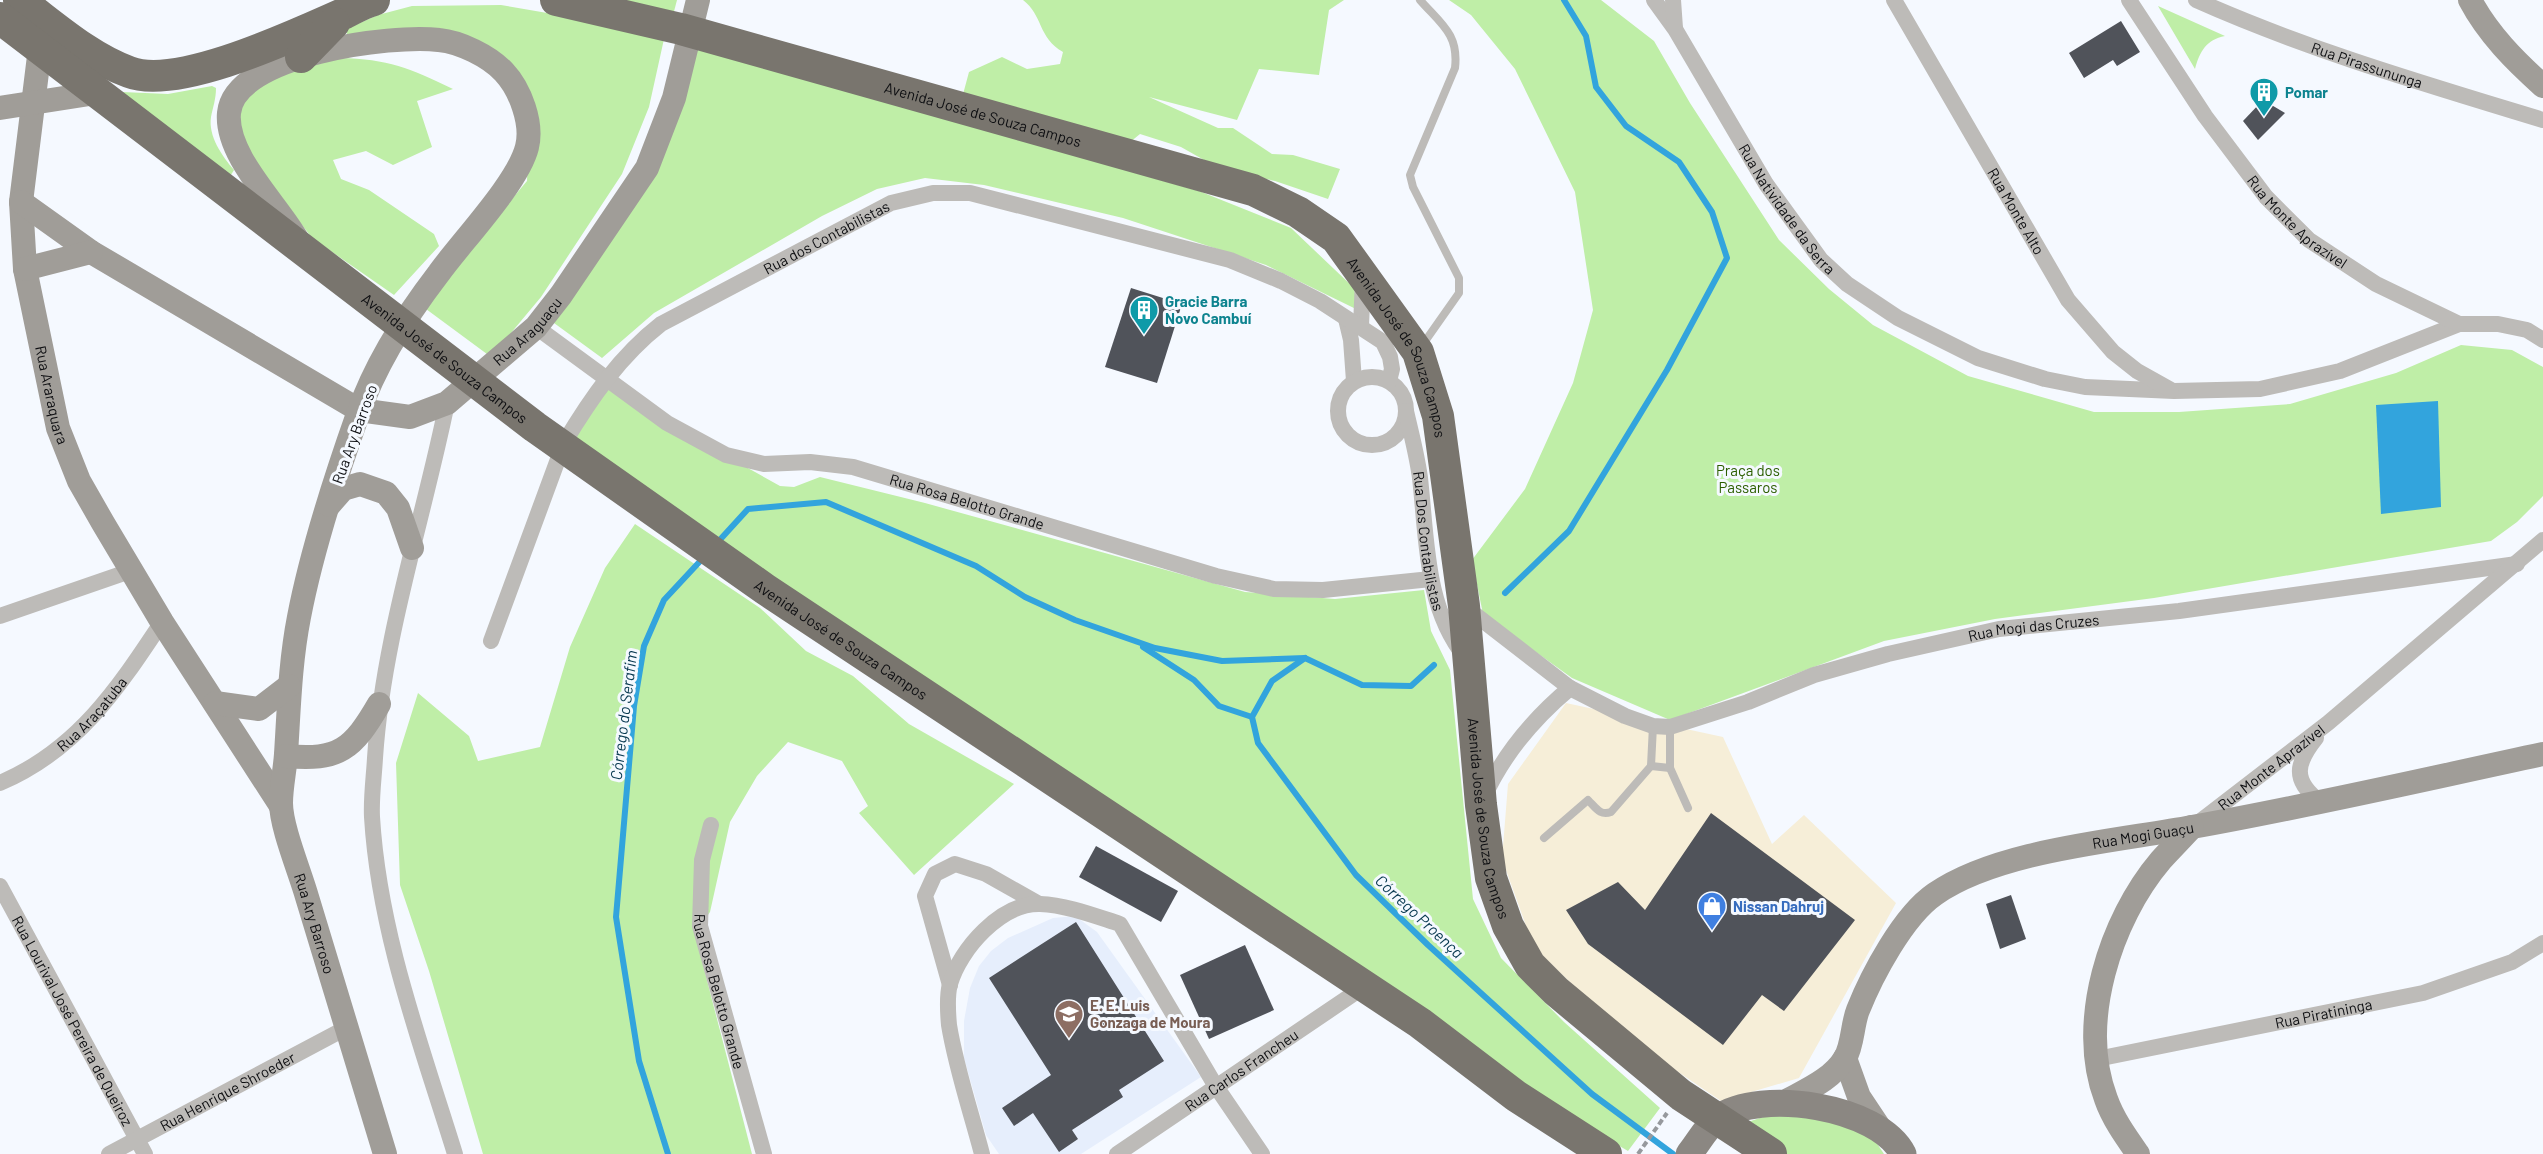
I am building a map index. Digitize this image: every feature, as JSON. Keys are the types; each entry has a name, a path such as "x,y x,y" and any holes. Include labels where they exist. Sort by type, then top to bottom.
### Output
{"highway":[{"path":"19,0 96,56 129,72 173,77 226,61 361,4"},
{"name":"Avenida José de Souza Campos","path":"555,0 694,33 1253,190 1298,212 1336,238 1418,352 1438,416 1464,606 1481,805 1491,878 1508,926 1530,965 1556,991 1681,1095 1771,1154"},
{"path":"226,61 290,61 361,4"},
{"name":"Avenida José de Souza Campos","path":"0,18 535,427 765,589 1365,986 1420,1023 1516,1096 1606,1154"},
{"path":"1516,1096 1537,1115 1569,1154"}],"main road":[{"name":"Rua Araguaçu","path":"21,202 91,252 359,410 410,417 447,404 536,327 561,296 647,168 674,98 698,0"},
{"path":"2470,0 2491,32 2513,59 2543,86"},
{"name":"Rua Ary Barroso","path":"304,250 234,144 229,124 229,106 241,88 251,79 290,61 343,47 399,39 442,40 480,55 504,72 512,82 526,113 528,138 524,156 504,190 392,337 359,410 329,505 299,614 289,686 281,806 346,1028 386,1154"},
{"name":"Rua Araraquara","path":"40,48 21,202 25,269 57,428 79,481 162,622 281,806"},
{"path":"0,108 32,101 96,93"},
{"path":"25,269 91,252"},
{"path":"329,505 343,489 360,484 386,493 398,508 412,548"},
{"path":"215,703 259,709 289,686"},
{"path":"286,756 309,758 340,753 363,733 379,705"},
{"name":"Rua Mogi Guaçu","path":"1783,1103 1823,1081 1845,1058 1857,1011 1885,956 1911,918 1934,894 1964,879 2013,860 2192,827 2543,754"},
{"name":"Rua Monte Aprazível","path":"2138,1154 2105,1099 2094,1041 2098,990 2113,943 2136,897 2160,862 2192,827"},
{"path":"1845,1058 1859,1097 1881,1130"},
{"path":"1693,1150 1718,1118 1743,1108 1783,1103 1825,1107 1881,1130 1897,1143 1903,1154"}],"street":[{"name":"Rua Natividade da Serra","path":"1654,0 1675,29 1766,184 1821,260 1847,284 1898,318 1977,358 2045,379 2085,387 2174,392"},
{"path":"1673,0 1675,29"},
{"name":"Rua Monte Alto","path":"1894,0 2068,300 2113,351 2137,371 2174,392"},
{"name":"Rua Monte Aprazível","path":"2129,0 2205,116 2266,197 2309,240 2376,284 2459,324 2498,324 2527,330 2543,340"},
{"name":"Rua Pirassununga","path":"2196,0 2325,53 2543,120"},
{"name":"Rua dos Contabilistas","path":"490,641 564,443 633,346 661,324 891,203 933,193 970,194 1230,260 1320,301 1383,342 1390,357 1392,369 1389,381"},
{"path":"1354,381 1351,340 1363,277"},
{"path":"2174,392 2260,389 2340,371 2459,324"},
{"name":"Rua Rosa Belotto Grande","path":"536,327 667,423 726,455 764,464 810,462 853,467 1216,576 1274,589 1323,590 1431,579"},
{"path":"1365,377 1389,381 1404,399 1406,411 1402,427 1395,436 1379,445 1366,445 1348,436 1341,426 1338,404 1342,393 1354,381 1365,377"},
{"path":"447,404 432,476 412,548 379,705 372,814 378,887 401,980 455,1154"},
{"name":"Rua Dos Contabilistas","path":"1406,411 1419,477 1431,579 1446,630 1469,663"},
{"name":"Rua dos Contabilistas","path":"1395,436 1419,477"},
{"name":"Rua Monte Aprazível","path":"2192,827 2328,723 2543,540"},
{"name":"Rua Mogi das Cruzes","path":"1662,726 1748,702 1814,675 1888,654 1999,629 2179,611 2517,564"},
{"path":"0,616 133,570"},
{"path":"1464,606 1570,688 1625,716 1662,726"},
{"name":"Rua Araçatuba","path":"0,783 23,773 66,745 103,707 162,622"},
{"path":"1481,805 1492,781 1523,732 1539,714 1570,688"},
{"path":"2319,801 2302,783 2299,770 2305,752 2328,723"},
{"name":"Rua Rosa Belotto Grande","path":"711,825 702,860 700,926 764,1154"},
{"path":"983,1150 949,1024 950,985 925,896 935,874 955,864 986,874 1039,904 1078,911 1120,924 1215,1085 1262,1154"},
{"name":"Rua Lourival José Pereira de Queiroz","path":"0,886 145,1154"},
{"path":"950,985 962,960 982,931 1009,911 1039,904"},
{"name":"Rua Piratininga","path":"2097,1059 2423,993 2512,962 2543,943"},
{"name":"Rua Carlos Francheu","path":"1117,1154 1215,1085 1365,986"},
{"name":"Rua Henrique Shroeder","path":"109,1154 346,1028"}],"lane":[{"path":"1418,352 1459,293 1459,278 1413,187 1410,175 1413,161 1455,68 1457,51 1453,36 1420,0"},
{"path":"1544,838 1588,800 1599,812 1605,814 1611,812 1651,766 1662,726"},
{"path":"1662,726 1670,768 1688,808"},
{"path":"1651,766 1670,768"}],"path":[{"path":"1638,1154 1681,1095"}],"shaded area":[{"path":"1566,703 1723,737 1772,844 1804,815 1896,903 1799,1078 1721,1101 1631,1040 1534,948 1502,859 1508,784"},
{"name":"E. E. Luis Gonzaga de Moura","path":"1075,916 1097,932 1201,1077 1081,1154 999,1154 986,1135 964,1058 964,1021 970,988 979,966 991,951 1008,938 1053,918"}],"green space":[{"path":"593,0 677,0 672,19"},
{"path":"1023,0 1344,0 1329,10 1319,75 1259,69 1237,120 1149,97 1218,128 1233,128 1272,154 1293,155 1340,169 1328,199 1275,181 1220,169 1181,147 1140,134 1129,143 962,98 969,72 1002,57 1027,69 1060,64 1063,52 1049,40 1034,12"},
{"name":"Praça dos Passaros","path":"1449,0 1601,0 1654,41 1690,103 1779,240 1829,289 1873,325 1968,376 2094,412 2179,412 2290,404 2396,373 2461,345 2512,350 2543,367 2543,496 2517,522 2491,541 2154,598 1995,619 1884,641 1670,720 1572,678 1483,614 1472,560 1525,489 1573,383 1593,310 1575,192 1515,69 1471,15"},
{"path":"501,5 582,19 664,39 649,107 622,174 541,297 491,357 426,309 456,266 527,181 530,92 495,55 348,39 346,29 378,15 412,6"},
{"path":"2158,6 2225,36 2208,43 2195,69"},
{"path":"697,48 1199,191 1291,228 1354,288 1358,310 1266,265 1123,218 984,185 925,178 877,189 822,216 654,313 602,358 554,323"},
{"path":"340,58 372,60 398,66 453,89 417,101 432,147 393,165 366,151 333,160 341,179 369,190 434,234 439,246 394,295 312,238 250,157 233,115 248,90 272,76"},
{"path":"212,86 216,88 211,117 212,131 221,152 234,170 229,178 122,92 168,94"},
{"path":"607,380 667,423 780,486 794,487 820,477 925,503 1245,592 1335,599 1424,590 1431,631 1450,670 1473,899 1501,958 1564,1022 1660,1108 1628,1151 1562,1112 564,443"},
{"path":"635,524 760,608 806,651 853,676 909,724 1014,784 914,875 859,813 868,806 842,761 788,742 757,776 730,822 710,912 695,934 752,1154 483,1154 429,971 400,885 396,763 418,693 469,736 478,761 540,747 570,647 605,568"},
{"path":"1778,1112 1836,1122 1872,1136 1884,1154 1783,1154 1742,1124"}],"water":[{"path":"2438,401 2441,507 2381,514 2376,405"}],"building":[{"path":"2121,21 2140,52 2117,66 2113,60 2084,78 2069,53"},
{"name":"Pomar","path":"2263,100 2285,113 2258,140 2243,121"},
{"name":"Gracie Barra Novo Cambuí","path":"1131,288 1182,304 1157,383 1105,367"},
{"name":"Nissan Dahruj","path":"1711,813 1855,920 1784,1011 1762,995 1723,1045 1588,944 1566,910 1618,882 1645,910"},
{"path":"1096,846 1178,891 1161,922 1079,877"},
{"path":"2011,895 2026,939 2000,949 1986,904"},
{"path":"1076,922 1164,1061 1119,1090 1123,1097 1072,1130 1078,1139 1059,1152 1033,1113 1014,1126 1002,1108 1051,1075 989,978"},
{"path":"1245,945 1274,1010 1209,1039 1180,975"}],"waterway":[{"path":"1505,593 1569,531 1667,370 1727,258 1712,212 1679,162 1626,126 1596,87 1586,36 1564,0"},
{"name":"Córrego do Serafim","path":"717,543 748,509 826,502 976,566 1025,597 1075,620 1155,648 1222,661 1305,658 1362,685 1411,686 1434,665"},
{"name":"Córrego do Serafim","path":"668,1154 639,1061 616,917 634,706 644,646 664,600 704,557"},
{"name":"Córrego do Serafim","path":"1143,647 1194,680 1219,706 1252,717"},
{"name":"Córrego Proença","path":"1305,658 1272,681 1252,717 1258,743 1356,875 1428,945 1592,1094 1673,1154"}],"place":[{"name":"Pomar","path":"2264,118"},
{"name":"Gracie Barra Novo Cambuí","path":"1144,336"},
{"name":"Nissan Dahruj","path":"1712,932"},
{"name":"E. E. Luis Gonzaga de Moura","path":"1069,1040"}]}
